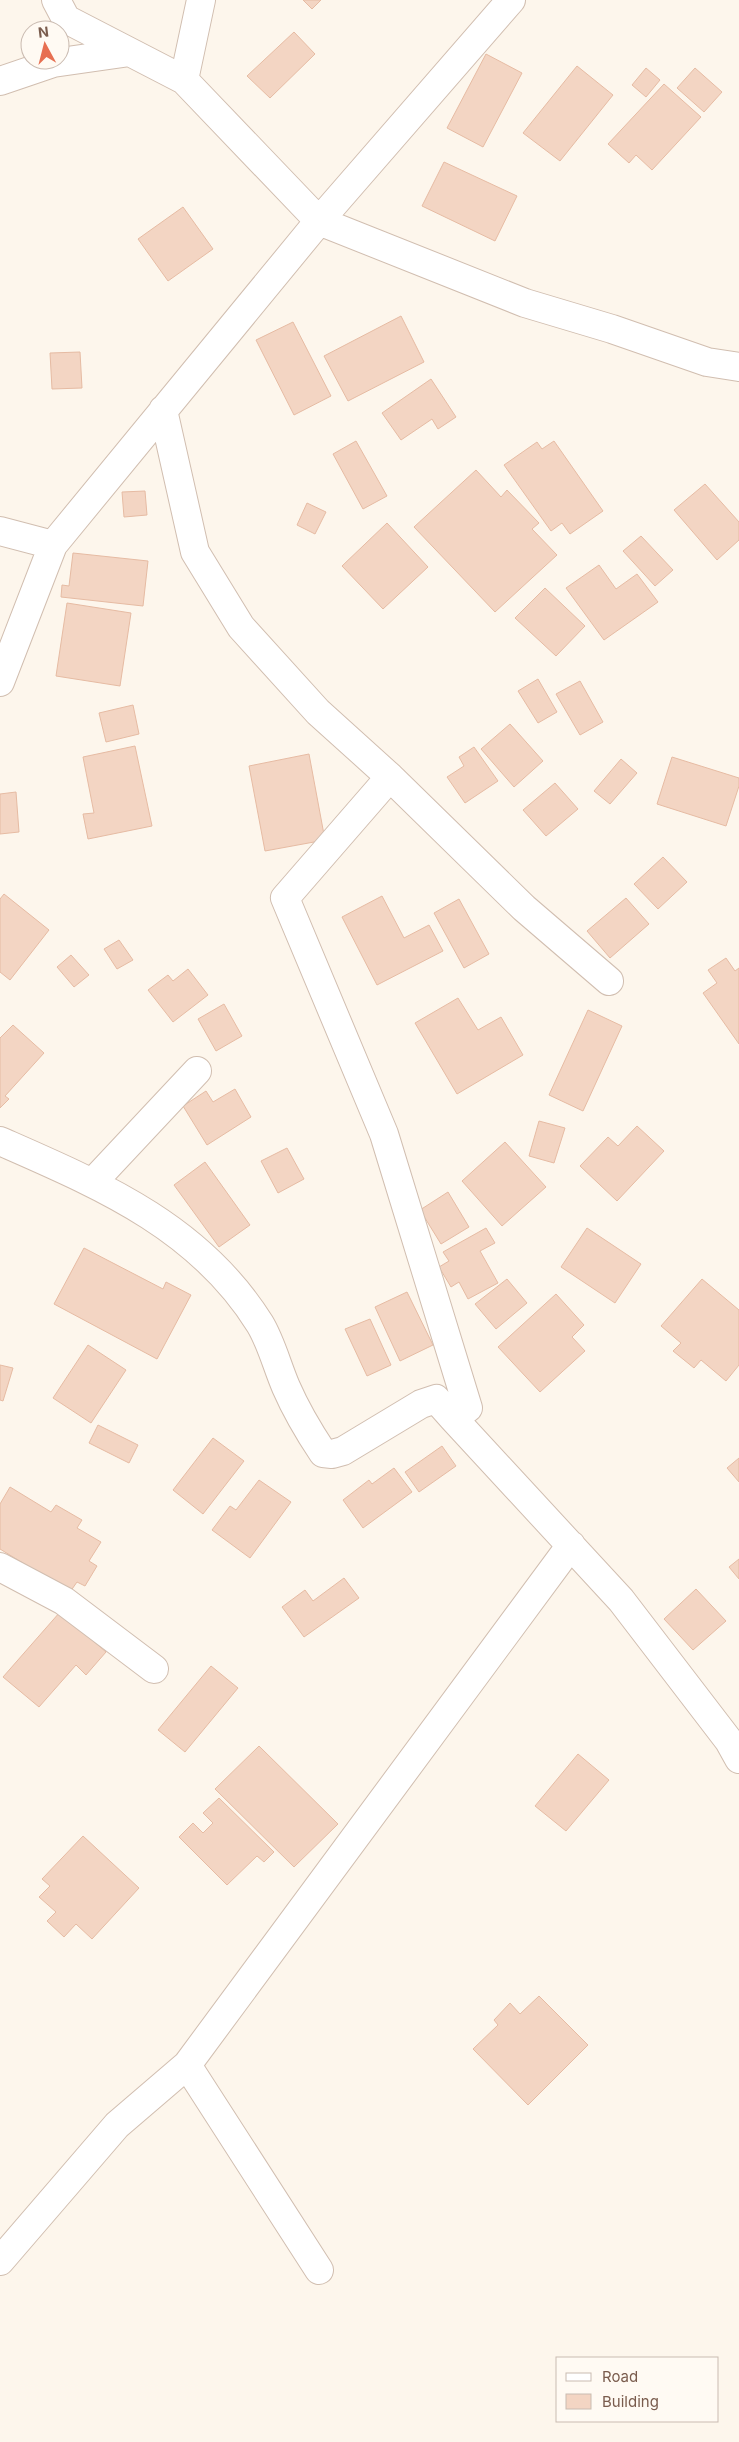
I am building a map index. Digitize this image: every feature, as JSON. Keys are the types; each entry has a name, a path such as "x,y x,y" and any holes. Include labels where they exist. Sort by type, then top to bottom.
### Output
{"street":[{"path":"56,0 66,19 184,80 319,221 525,303 612,329 707,362 739,367"},
{"path":"184,80 201,0"},
{"path":"0,682 53,545 319,221 511,0"},
{"path":"0,80 53,63 130,52"},
{"path":"163,410 195,552 241,627 318,712 390,777 524,908 610,982"},
{"path":"0,531 53,545"},
{"path":"390,777 285,898 384,1134 468,1408 452,1417"},
{"path":"93,1182 198,1071"},
{"path":"0,1141 93,1182 161,1221 223,1274 261,1324 287,1389 323,1453 332,1454 343,1451 421,1404 436,1399 622,1600 729,1741 739,1759"},
{"path":"0,2261 117,2125 187,2065 571,1545"},
{"path":"0,1567 64,1601 154,1669"},
{"path":"187,2065 318,2270"}],"building":[{"path":"303,0 321,0 312,9"},
{"path":"294,32 315,54 270,98 247,76"},
{"path":"486,54 522,73 483,147 447,128"},
{"path":"577,66 613,95 560,161 523,133"},
{"path":"646,68 660,80 646,97 632,85"},
{"path":"695,68 722,92 704,112 677,88"},
{"path":"664,84 701,117 652,170 636,155 629,163 608,144"},
{"path":"444,162 517,196 495,241 422,206"},
{"path":"183,207 213,249 168,281 138,239"},
{"path":"401,316 424,362 348,401 324,356"},
{"path":"293,322 331,396 294,415 256,340"},
{"path":"80,352 82,388 52,389 50,353"},
{"path":"431,379 456,417 438,429 432,419 401,440 382,413"},
{"path":"356,441 387,496 363,509 333,454"},
{"path":"554,441 603,511 570,534 562,523 551,531 504,465 537,442 542,449"},
{"path":"476,470 501,497 507,490 539,523 532,529 557,555 495,612 414,527"},
{"path":"705,484 739,522 739,540 717,560 674,510"},
{"path":"145,491 147,515 124,517 122,492"},
{"path":"307,503 326,512 315,534 297,525"},
{"path":"387,523 428,567 383,609 342,566"},
{"path":"641,536 673,570 655,586 623,551"},
{"path":"73,553 148,561 143,606 61,597 62,585 69,586"},
{"path":"599,565 616,589 637,574 658,602 604,640 566,588"},
{"path":"545,588 585,626 556,656 515,618"},
{"path":"67,603 131,613 120,686 56,676"},
{"path":"538,679 557,712 538,723 518,691"},
{"path":"580,681 603,722 580,735 556,694"},
{"path":"133,705 139,734 106,742 99,713"},
{"path":"510,724 543,761 514,787 481,749"},
{"path":"135,746 152,826 88,839 83,814 94,813 83,757"},
{"path":"474,747 498,781 465,803 447,777 464,766 459,757"},
{"path":"309,754 325,840 265,851 249,766"},
{"path":"672,757 739,778 739,786 726,826 657,804"},
{"path":"621,759 637,773 610,804 594,791"},
{"path":"555,783 578,809 546,836 523,810"},
{"path":"16,792 19,832 0,834 0,794"},
{"path":"663,857 687,882 658,909 634,884"},
{"path":"4,894 49,930 10,980 0,972 0,899"},
{"path":"382,896 404,938 429,925 443,951 377,985 342,917"},
{"path":"626,898 649,924 610,958 587,931"},
{"path":"459,899 489,954 464,968 434,913"},
{"path":"119,940 133,960 117,969 104,949"},
{"path":"71,955 89,975 74,987 57,967"},
{"path":"726,958 735,971 739,968 739,1044 703,993 717,983 708,970"},
{"path":"188,969 208,995 173,1022 148,990 168,975 173,981"},
{"path":"458,998 478,1030 501,1017 523,1055 457,1094 415,1023"},
{"path":"224,1004 242,1036 216,1051 198,1019"},
{"path":"588,1010 622,1026 583,1111 549,1095"},
{"path":"13,1025 44,1053 5,1096 9,1099 0,1108 0,1038"},
{"path":"235,1089 251,1117 207,1145 183,1106 206,1091 213,1102"},
{"path":"539,1121 565,1128 554,1163 529,1156"},
{"path":"637,1126 664,1151 617,1201 580,1166 608,1137 618,1146"},
{"path":"505,1142 546,1187 502,1226 462,1181"},
{"path":"287,1148 304,1179 278,1193 261,1161"},
{"path":"205,1162 250,1225 219,1247 174,1185"},
{"path":"448,1192 469,1227 441,1244 420,1210"},
{"path":"486,1228 495,1243 480,1251 498,1283 468,1299 459,1282 451,1287 439,1267 449,1261 443,1252"},
{"path":"587,1228 641,1264 615,1303 561,1267"},
{"path":"84,1248 163,1289 166,1282 191,1295 157,1359 54,1304"},
{"path":"507,1279 527,1303 496,1329 475,1304"},
{"path":"702,1279 739,1310 739,1365 726,1381 701,1360 694,1368 673,1351 681,1343 661,1326"},
{"path":"407,1292 433,1345 400,1361 375,1307"},
{"path":"556,1294 584,1325 572,1337 585,1351 540,1392 498,1347"},
{"path":"370,1319 391,1365 367,1376 345,1329"},
{"path":"88,1345 126,1370 91,1423 53,1398"},
{"path":"0,1365 13,1368 3,1401 0,1400"},
{"path":"98,1425 138,1445 129,1463 89,1443"},
{"path":"213,1438 244,1461 203,1514 173,1490"},
{"path":"442,1446 456,1466 419,1492 405,1472"},
{"path":"739,1458 739,1482 727,1468"},
{"path":"394,1468 412,1492 363,1528 343,1500 369,1480 372,1484"},
{"path":"259,1480 291,1502 250,1558 212,1530 230,1506 236,1510"},
{"path":"10,1487 51,1512 56,1505 82,1520 77,1528 101,1542 89,1561 97,1566 85,1586 77,1582 70,1592 0,1549 0,1504"},
{"path":"739,1559 739,1579 729,1567"},
{"path":"344,1578 359,1598 304,1637 282,1607 305,1590 313,1601"},
{"path":"696,1589 726,1621 693,1650 664,1619"},
{"path":"60,1612 106,1652 86,1675 76,1665 39,1707 3,1677"},
{"path":"211,1666 238,1688 185,1752 158,1730"},
{"path":"259,1746 338,1824 294,1867 215,1789"},
{"path":"578,1754 609,1780 566,1831 535,1806"},
{"path":"219,1798 274,1852 264,1862 257,1856 227,1885 179,1837 193,1823 203,1833 213,1823 203,1813"},
{"path":"83,1836 139,1888 92,1939 76,1924 64,1937 47,1921 56,1912 39,1897 50,1886 42,1879"},
{"path":"539,1996 588,2045 528,2105 473,2049 498,2025 494,2020 510,2003 520,2014"}]}
